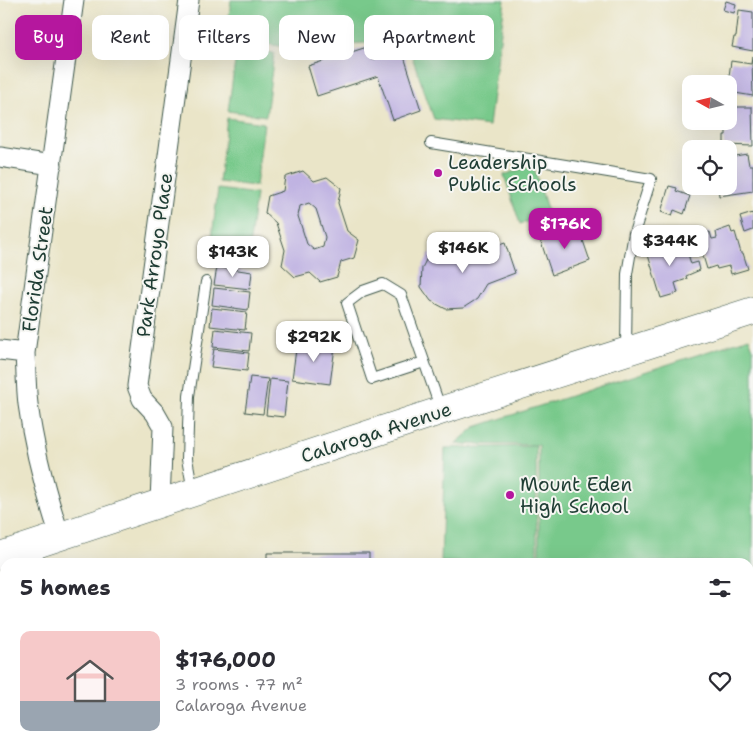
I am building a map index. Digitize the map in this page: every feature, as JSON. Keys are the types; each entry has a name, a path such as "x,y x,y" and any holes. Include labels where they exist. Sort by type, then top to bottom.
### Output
{"street":[{"name":"Florida Street","path":"60,536 52,513 34,440 28,403 26,353 74,0"},
{"name":"Park Arroyo Place","path":"160,502 163,427 155,413 142,399 136,386 189,0"},
{"path":"0,157 52,165"},
{"name":"Calaroga Avenue","path":"0,556 160,502 753,311"},
{"path":"0,350 26,353"}],"lane":[{"path":"431,143 650,179 634,233 626,274 626,352"},
{"path":"193,492 187,459 189,396 206,282"},
{"path":"424,362 372,379 348,303 363,291 384,284 401,295 442,411"}],"green space":[{"path":"231,0 505,0 489,126 434,119 413,60 494,60 494,15 364,15 364,43 354,44 354,15 279,15 279,46 269,45 269,15 229,15"},
{"path":"269,52 274,53 266,116 228,111 235,60 269,60"},
{"path":"227,118 264,123 256,186 219,182"},
{"path":"533,165 549,215 520,224 504,175"},
{"path":"218,189 256,194 248,257 210,253"},
{"path":"749,338 753,349 753,558 539,558 539,445 455,444 475,427"},
{"path":"536,446 537,558 441,558 445,448"}],"building":[{"path":"726,1 736,4 734,13 723,10"},
{"path":"739,10 753,12 753,51 732,47 734,37 736,37"},
{"path":"364,48 364,60 405,60 421,110 393,120 378,76 317,96 308,66 327,60 354,60 354,51"},
{"path":"752,56 753,96 738,94 738,75 729,75 731,61 751,64"},
{"path":"738,107 752,107 753,146 737,145 737,140 724,140 724,135 726,135 726,130 738,130"},
{"path":"747,154 749,165 753,165 753,191 737,193 737,156"},
{"path":"303,171 314,181 327,177 341,188 338,203 347,231 359,240 354,258 341,262 337,277 320,282 310,273 295,277 282,265 285,250 276,223 265,213 268,196 283,191 285,177","holes":["309,203 316,209 325,237 323,247 314,250 307,244 298,216 300,206"]},
{"path":"669,186 677,188 676,191 682,193 682,195 690,196 684,214 674,210 672,216 661,212"},
{"path":"753,213 753,230 745,233 740,217"},
{"path":"578,226 590,261 552,275 540,239"},
{"path":"730,227 732,233 735,232 748,269 731,274 729,266 717,269 716,266 707,269 697,236 710,232 712,239 717,238 716,232"},
{"path":"653,231 658,234 652,243 647,239"},
{"path":"670,238 673,250 663,252 664,256 686,247 691,264 698,262 700,270 686,276 687,279 675,283 678,293 661,298 648,255 650,246 657,244 656,241"},
{"path":"505,243 515,273 486,284 477,299 463,308 446,309 431,301 421,287 422,268 429,254 443,245 460,244 476,253"},
{"path":"217,267 252,272 250,289 214,285"},
{"path":"214,288 250,292 248,310 212,305"},
{"path":"212,308 247,312 245,330 210,326"},
{"path":"215,329 251,333 249,351 213,347"},
{"path":"297,342 335,347 330,384 292,379"},
{"path":"214,349 249,353 247,371 211,367"},
{"path":"250,377 268,379 263,414 245,412"},
{"path":"270,379 288,381 284,417 266,415"},
{"path":"267,553 369,553 369,558 267,558"}],"place":[{"name":"Leadership Public Schools","path":"438,173"},
{"name":"Mount Eden High School","path":"510,495"}]}
